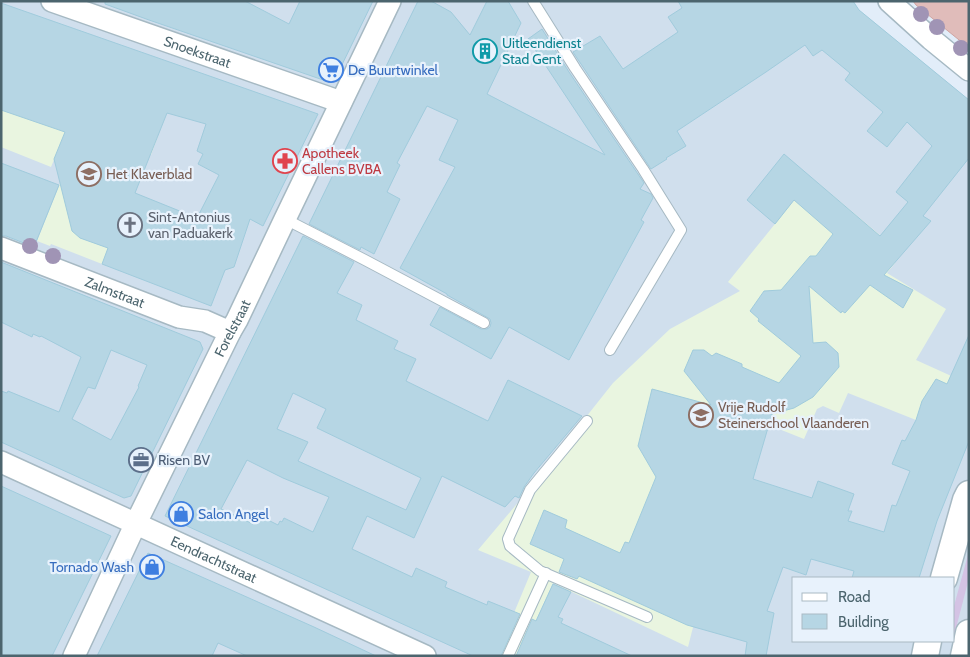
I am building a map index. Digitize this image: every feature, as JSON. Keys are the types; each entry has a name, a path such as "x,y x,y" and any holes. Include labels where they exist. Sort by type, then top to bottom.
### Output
{"street":[{"name":"Snoekstraat","path":"52,1 341,102"},
{"name":"Forelstraat","path":"74,656 136,523 230,332 238,320 390,1"},
{"path":"889,1 969,70"},
{"name":"Zalmstraat","path":"1,248 179,317 205,321 230,332"},
{"name":"Eendrachtstraat","path":"1,462 425,656"},
{"path":"944,577 969,494"},
{"path":"964,656 969,633"},
{"path":"925,656 928,642"}],"lane":[{"path":"533,1 681,230 610,350"},
{"path":"285,219 484,323"},
{"path":"586,421 530,490 508,539 510,546 540,571 648,617"},
{"path":"508,656 546,573"}],"shaded area":[{"path":"1,1 853,1 859,10 969,100 969,656 1,656"},
{"path":"913,1 969,1 969,48 916,5"},
{"name":"Het Klaverblad","path":"1,82 158,136 151,155 127,145 80,238 108,248 102,264 51,244 50,246 37,241 69,161 56,155 51,167 1,147"},
{"name":"Vrije Rudolf Steinerschool Vlaanderen","path":"812,178 881,236 874,244 895,263 887,273 946,309 916,360 969,384 916,420 848,393 839,413 823,406 817,409 804,439 751,418 726,497 688,647 553,583 520,656 496,656 531,572 478,550 613,383 670,329 740,291 728,282"},
{"path":"969,551 969,578 955,632 955,602"}],"building":[{"path":"105,1 245,1 289,24 300,1 373,1 335,79 329,82 149,20 105,4"},
{"path":"418,1 431,1 451,12 470,35 487,1 508,1 521,23 487,94 605,155 528,39 542,29 644,183 640,189 651,194 653,198 641,220 644,222 569,360 509,327 491,359 430,325 440,307 481,329 490,327 490,319 400,268 455,167 439,160 458,120 427,106 397,163 400,165 387,192 400,199 374,254 361,247 360,250 309,224"},
{"path":"678,1 853,1 859,10 969,100 969,158 923,216 931,221 884,275 913,290 903,308 870,285 845,313 842,311 841,313 809,286 813,343 826,342 838,353 839,367 813,397 794,408 772,414 753,479 812,498 818,481 854,494 848,511 852,511 848,521 884,532 892,505 896,506 910,471 892,464 902,440 905,441 916,420 922,401 936,379 947,384 969,335 969,441 937,521 919,577 852,577 854,571 811,559 806,575 783,567 767,611 774,613 766,656 745,656 747,642 687,625 579,576 577,579 559,572 564,559 530,544 544,510 567,520 565,528 620,553 625,542 629,543 656,477 638,446 652,389 711,405 684,371 693,350 704,350 712,356 716,353 779,383 801,356 758,321 759,319 750,311 764,291 781,290 810,256 816,256 833,234 794,200 775,224 747,200 784,154 880,236 908,202 896,192 932,146 907,122 887,147 867,131 883,112 845,80 850,73 822,50 813,56 805,45 677,131 686,146 651,169 573,52 600,36 623,69 678,32 668,17 682,8"},
{"path":"1,3 318,114 263,226 250,219 234,267 225,270 211,306 102,264 108,248 80,238 72,231 54,159 65,132 1,110","holes":["167,113 206,124 197,151 203,154 198,164 219,175 197,218 135,193"]},
{"path":"1,163 59,185 34,247 6,236 1,236"},
{"path":"303,236 354,262 337,293 362,305 356,320 398,341 394,349 416,359 406,381 488,421 508,380 582,416 534,473 519,498 515,496 505,507 442,476 414,538 367,516 352,549 412,577 416,568 447,582 445,587 487,605 488,601 520,614 501,656 473,656 165,516","holes":["293,393 326,409 317,428 421,478 406,510 298,461 308,442 277,429","247,460 283,478 329,497 313,532 284,518 278,525 260,516 257,522 254,521 253,524 221,509"]},
{"path":"1,262 200,342 203,349 131,496 124,498 1,442 1,391 7,393 8,391 59,412 81,357 41,336 33,334 32,337 1,322","holes":["111,350 147,365 139,387 111,440 72,419 88,387 95,389"]},
{"path":"1,486 111,536 52,656 1,656"},
{"path":"148,553 376,656 247,656 218,643 212,656 97,656"},
{"path":"553,584 571,592 558,617 563,619 561,623 632,656 516,656 532,619 536,621"}],"place":[{"name":"Uitleendienst Stad Gent","path":"485,51"},
{"name":"De Buurtwinkel","path":"331,70"},
{"name":"Apotheek Callens BVBA","path":"285,161"},
{"name":"Het Klaverblad","path":"89,174"},
{"name":"Sint-Antonius van Paduakerk","path":"130,225"},
{"name":"Vrije Rudolf Steinerschool Vlaanderen","path":"701,415"},
{"name":"Risen BV","path":"141,460"},
{"name":"Salon Angel","path":"181,514"},
{"name":"Tornado Wash","path":"152,567"}]}
